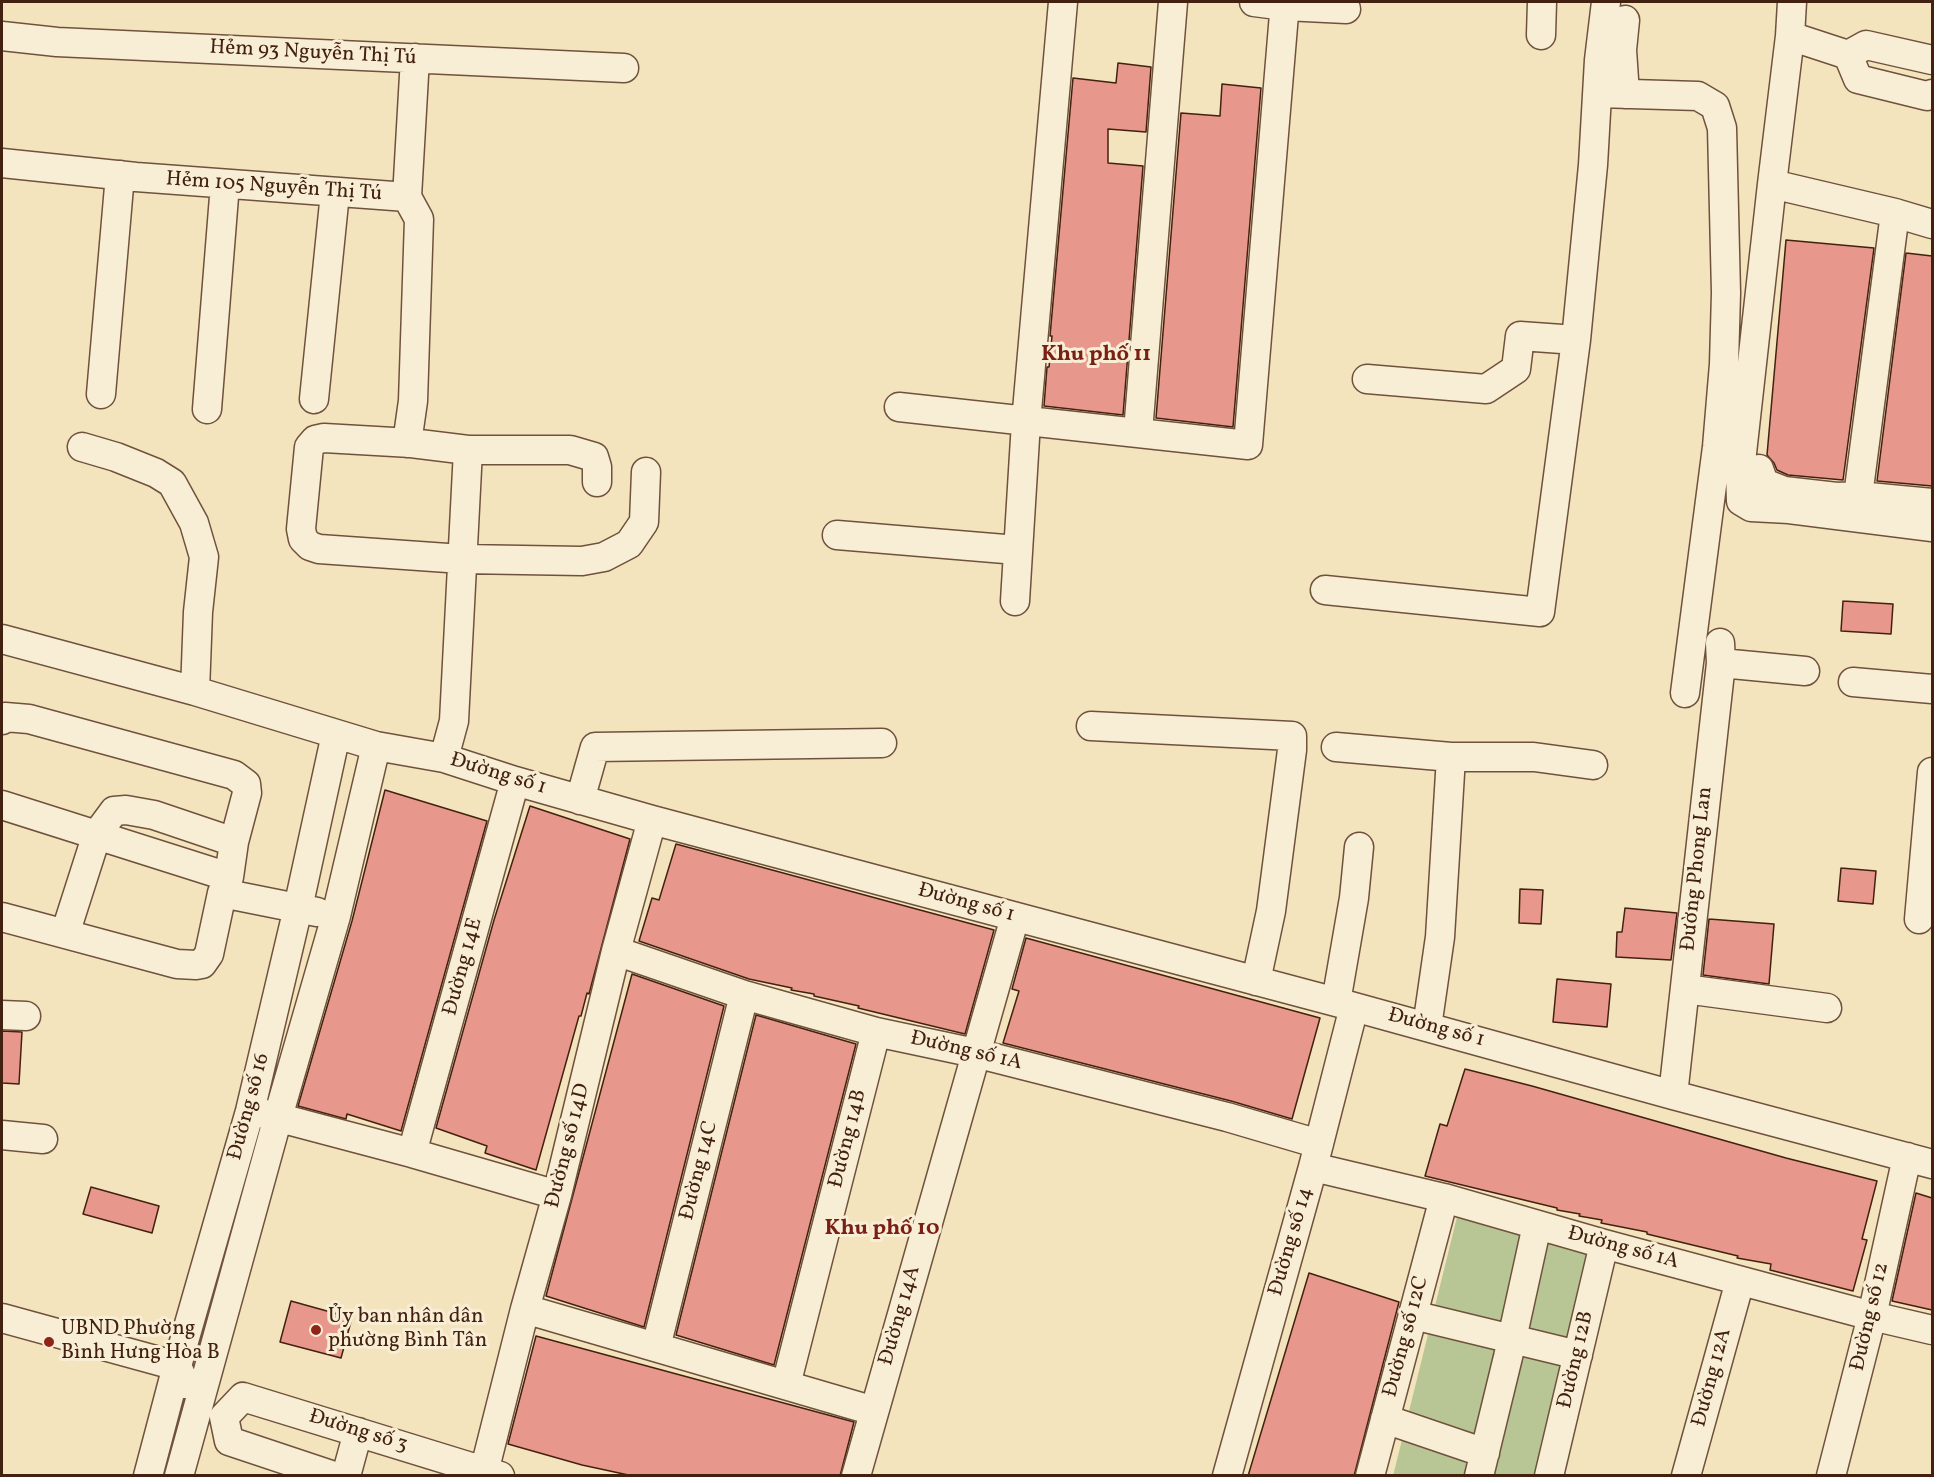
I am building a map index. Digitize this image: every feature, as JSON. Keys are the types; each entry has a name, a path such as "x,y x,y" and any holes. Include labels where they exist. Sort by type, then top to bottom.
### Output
{"street":[{"path":"1014,601 1026,422 1063,2"},
{"path":"1138,432 1173,2"},
{"path":"1254,2 1346,9"},
{"path":"1541,35 1542,2"},
{"path":"1792,2 1740,471 1741,501 1751,507 1801,510 1932,526"},
{"path":"899,407 1248,445 1285,4"},
{"path":"1325,590 1539,612 1575,340 1593,165 1611,94 1599,60 1616,10"},
{"name":"Hẻm 93 Nguyễn Thị Tú","path":"2,36 57,42 624,68"},
{"path":"1790,36 1848,56 1858,79 1927,96 1932,94"},
{"path":"1848,56 1866,45 1932,60"},
{"name":"Hẻm 105 Nguyễn Thị Tú","path":"2,163 225,184 407,197 416,58"},
{"path":"1611,94 1698,96 1715,106 1722,128 1726,293 1724,364 1717,447 1685,693"},
{"path":"101,394 120,175"},
{"path":"207,409 225,184"},
{"path":"1772,184 1932,224"},
{"path":"314,399 335,193"},
{"path":"407,197 419,219 413,401 407,443"},
{"path":"1858,496 1895,213"},
{"path":"1368,379 1486,389 1516,369 1520,336 1575,340"},
{"path":"597,482 594,457 570,450 468,450 407,443 324,438 315,440 309,447 301,529 303,539 310,546 319,549 462,559 582,561 604,557 629,544 644,522 646,472"},
{"path":"82,447 156,473 172,483 194,523 204,557 198,612 195,691"},
{"path":"444,758 454,721 468,450"},
{"path":"1760,469 1764,483 1784,491 1932,503"},
{"path":"837,535 1017,550"},
{"name":"Đường số 1","path":"2,639 195,691 376,746 444,758 515,782 651,820 1926,1161"},
{"name":"Đường Phong Lan","path":"1673,1095 1720,653 1805,671"},
{"path":"1853,682 1932,688"},
{"path":"2,720 5,717 29,719 234,775 246,784 247,794 209,954 202,964 177,964 2,917"},
{"path":"1090,726 1292,736 1270,911 1256,981"},
{"name":"Đường số 16","path":"149,1469 250,1110 298,909 336,734"},
{"path":"580,800 596,747 882,743"},
{"name":"Đường số 16","path":"180,1473 210,1413 236,1267 336,916 376,746"},
{"path":"1336,747 1451,757 1534,758 1593,765"},
{"path":"1428,1027 1440,937 1451,757"},
{"path":"1919,919 1928,878 1932,772"},
{"name":"Đường 14E","path":"412,1153 515,782"},
{"path":"2,804 97,834 225,885 298,909 336,916"},
{"path":"65,934 97,834 114,811 126,810 154,815 234,842"},
{"name":"Đường số 14D","path":"489,1474 525,1309 557,1196 616,951 651,820"},
{"name":"Đường số 14","path":"1227,1476 1316,1156 1345,1004 1359,847"},
{"name":"Đường 14A","path":"856,1476 1015,917"},
{"name":"Đường số 1A","path":"616,951 744,995 876,1032 975,1053 1227,1117 1316,1156 1444,1198 1740,1281 1932,1330"},
{"path":"1685,989 1827,1008"},
{"name":"Đường 14C","path":"656,1347 744,995"},
{"name":"Đường 14B","path":"786,1385 876,1032"},
{"path":"250,1110 412,1153 557,1196"},
{"path":"2,1135 44,1139"},
{"name":"Đường số 12","path":"1831,1476 1872,1316 1926,1161"},
{"name":"Đường số 12C","path":"1370,1476 1444,1198"},
{"path":"1386,1419 1482,1464 1538,1225"},
{"name":"Đường 12B","path":"1549,1476 1604,1244"},
{"path":"208,1259 236,1267"},
{"name":"Đường 12A","path":"1686,1476 1740,1281"},
{"path":"525,1309 874,1411"},
{"path":"1413,1315 1578,1355"},
{"path":"2,1318 177,1366 229,1441 334,1476"},
{"name":"Đường số 3","path":"210,1413 243,1397 489,1474"},
{"path":"346,1476 358,1432"},
{"path":"149,1469 180,1473"}],"green space":[{"path":"1457,1217 1467,1217 1592,1247 1541,1475 1393,1476"}],"building":[{"path":"1118,63 1151,67 1146,132 1108,129 1108,163 1143,166 1123,415 1044,406 1052,336 1050,336 1073,78 1116,83"},
{"path":"1222,84 1261,88 1233,427 1156,418 1181,113 1220,116"},
{"path":"1786,240 1874,248 1843,480 1788,475 1777,470 1767,455"},
{"path":"1906,253 1932,256 1932,486 1877,481"},
{"path":"1843,601 1893,604 1891,634 1841,631"},
{"path":"385,790 487,821 401,1131 347,1114 346,1119 298,1106 352,921"},
{"path":"530,806 630,839 589,994 587,993 581,1016 579,1016 536,1170 485,1153 487,1146 436,1128 494,920"},
{"path":"676,844 994,930 965,1034 858,1008 859,1006 791,990 792,988 749,979 639,941 652,898 659,900"},
{"path":"1841,868 1876,871 1873,904 1838,901"},
{"path":"1520,889 1543,890 1541,924 1519,923"},
{"path":"1625,908 1677,913 1671,960 1616,957 1617,932 1622,932"},
{"path":"1709,919 1774,924 1769,984 1703,975"},
{"path":"1026,938 1320,1018 1292,1119 1231,1101 1003,1043 1019,991 1012,989"},
{"path":"632,974 724,1006 644,1327 546,1296"},
{"path":"1557,979 1611,984 1607,1027 1553,1022"},
{"path":"756,1015 856,1044 774,1365 676,1335"},
{"path":"2,1031 22,1032 19,1084 2,1083"},
{"path":"1465,1069 1877,1181 1862,1239 1867,1240 1853,1291 1770,1270 1771,1264 1737,1258 1738,1256 1647,1234 1647,1232 1601,1223 1602,1220 1579,1216 1580,1214 1425,1176 1440,1124 1447,1126"},
{"path":"91,1187 159,1206 152,1233 83,1214"},
{"path":"1916,1193 1932,1198 1932,1310 1892,1301"},
{"path":"1309,1273 1399,1302 1354,1476 1248,1476"},
{"name":"Ủy ban nhân dân phường Bình Tân","path":"291,1301 352,1318 341,1358 280,1342"},
{"path":"536,1336 854,1422 840,1476 633,1476 582,1465 508,1444"}],"place":[{"name":"Ủy ban nhân dân phường Bình Tân","path":"316,1330"},
{"name":"UBND Phường Bình Hưng Hòa B","path":"49,1342"}],"district":[{"name":"Khu phố 11","path":"1096,356"},
{"name":"Khu phố 10","path":"882,1230"}]}
